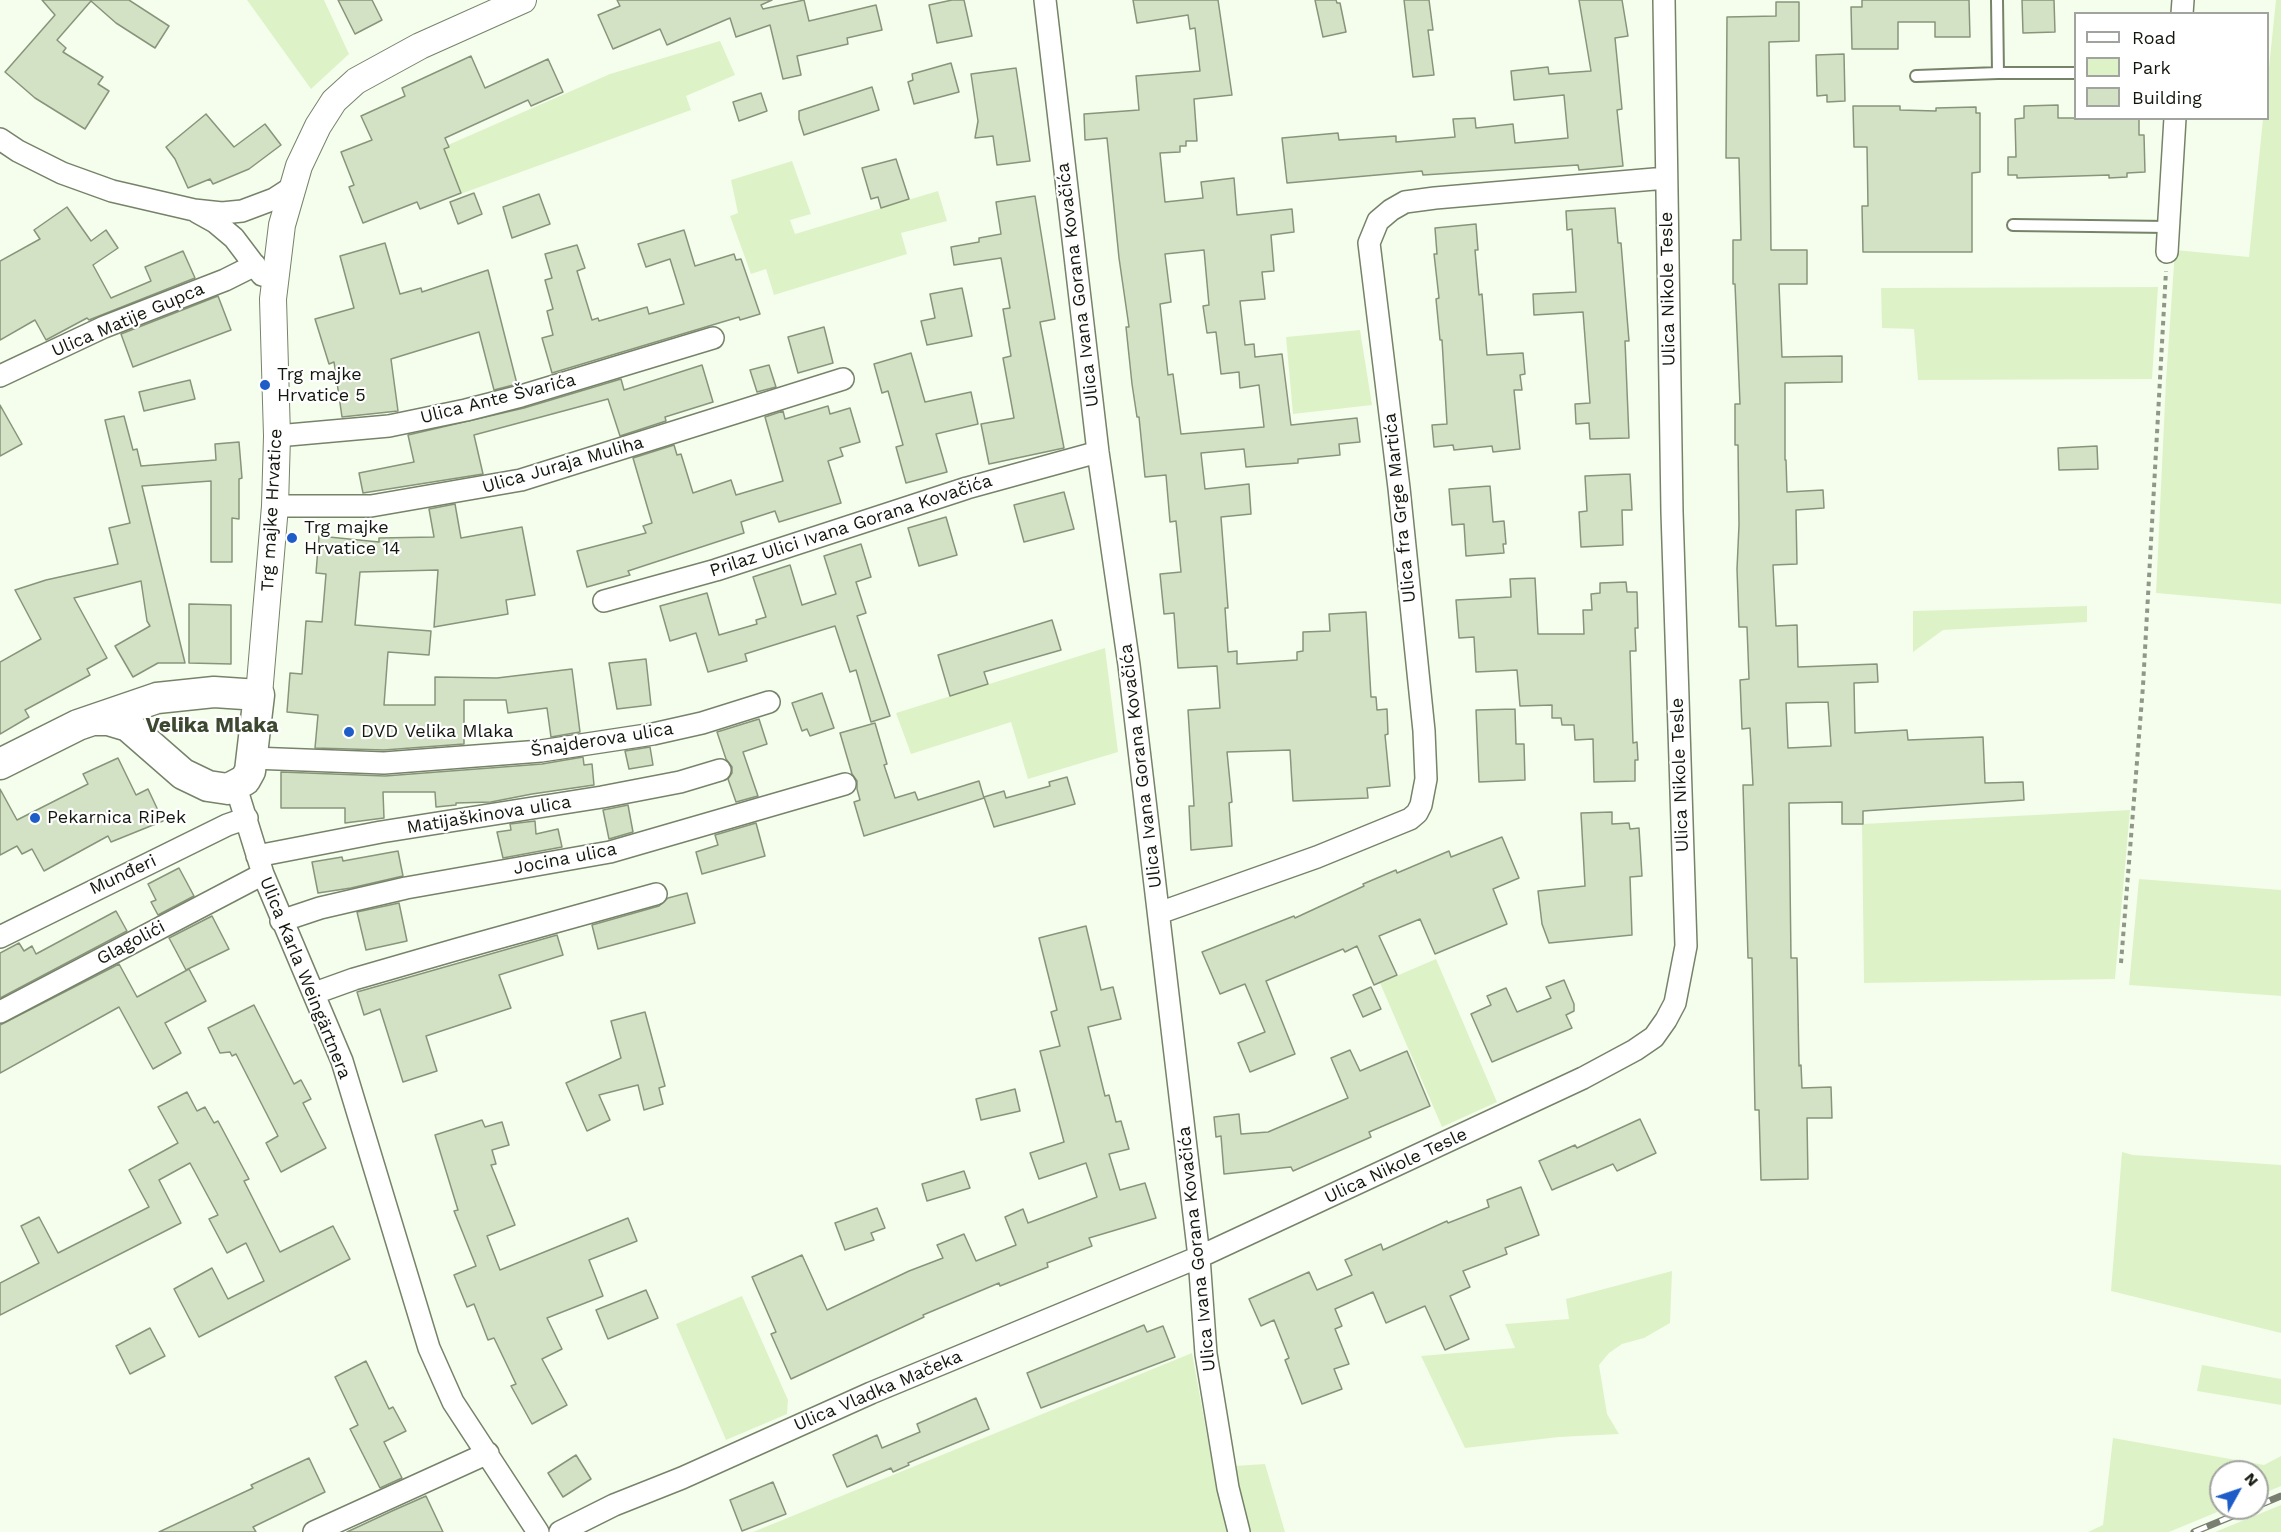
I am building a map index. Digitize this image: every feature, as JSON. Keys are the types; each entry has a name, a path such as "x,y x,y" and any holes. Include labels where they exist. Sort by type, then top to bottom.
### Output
{"main road":[{"path":"0,764 78,725 135,705 181,694 214,692 259,695"},
{"name":"Trg majke Hrvatice","path":"236,787 248,776 259,695"},
{"path":"95,720 108,720 128,726 183,774 196,782 219,789 236,787"}],"street":[{"name":"Trg majke Hrvatice","path":"259,695 275,507 278,436 273,299 282,225 291,188 318,126 334,101 356,81 420,46 523,0"},
{"name":"Ulica Ivana Gorana Kovačića","path":"1045,0 1098,452 1129,665 1159,913 1199,1257 1206,1354 1228,1488 1239,1532"},
{"name":"Ulica Nikole Tesle","path":"1199,1257 1620,1059 1654,1037 1675,1003 1686,946 1672,512 1664,0"},
{"path":"2167,252 2175,120"},
{"path":"0,139 18,151 72,177 112,191 194,210 222,213 242,211 274,199 291,188"},
{"name":"Ulica fra Grge Martića","path":"1159,913 1317,857 1399,824 1418,813 1421,805 1426,779 1424,731 1399,488 1369,243 1378,221 1405,202 1666,178"},
{"path":"194,210 215,222 234,238 264,279 273,299"},
{"name":"Ulica Matije Gupca","path":"0,376 104,327 225,280 255,265"},
{"name":"Ulica Ante Švarića","path":"278,436 389,426 466,410 521,396 713,338"},
{"name":"Ulica Juraja Muliha","path":"275,507 371,506 521,480 843,379"},
{"name":"Prilaz Ulici Ivana Gorana Kovačića","path":"604,601 716,570 967,488 1098,452"},
{"name":"Šnajderova ulica","path":"252,758 384,763 541,751 653,734 702,723 770,702"},
{"name":"Matijaškinova ulica","path":"260,865 381,832 602,797 680,782 720,770"},
{"name":"Jocina ulica","path":"282,921 320,908 406,888 610,852 845,784"},
{"name":"Ulica Karla Weingärtnera","path":"236,787 260,865 342,1061 429,1348 453,1402 538,1532"},
{"name":"Munđeri","path":"0,937 77,897 227,825 247,818"},
{"name":"Glagolići","path":"0,1012 260,865"},
{"path":"315,993 446,952 656,894"},
{"name":"Ulica Vladka Mačeka","path":"560,1532 614,1505 682,1478 871,1393 1199,1257"},
{"path":"314,1532 488,1453"}],"lane":[{"path":"1997,0 1998,73"},
{"path":"1916,76 2074,73"},
{"path":"2013,225 2168,227"}],"path":[{"path":"2121,963 2143,686 2167,252"}],"green space":[{"path":"247,0 324,0 349,54 311,89"},
{"path":"2276,0 2281,0 2281,604 2156,593 2175,250 2249,257 2263,120 2269,120 2269,67"},
{"path":"720,41 735,75 686,96 691,110 444,200 435,179 444,149 449,147 448,145 610,74"},
{"path":"792,161 811,214 790,220 795,234 938,191 947,221 901,233 907,254 774,295 766,269 751,274 730,216 738,213 731,180"},
{"path":"2158,287 2152,379 1918,380 1914,329 1882,328 1881,288"},
{"path":"1360,330 1372,405 1293,414 1286,337"},
{"path":"2087,606 2087,622 1943,630 1913,652 1913,611"},
{"path":"1105,648 1118,752 1028,779 1011,722 911,754 896,713"},
{"path":"2130,810 2115,979 1864,983 1862,824"},
{"path":"2139,879 2281,890 2281,996 2129,985"},
{"path":"1436,959 1497,1102 1442,1127 1380,983"},
{"path":"2122,1152 2133,1155 2281,1165 2281,1333 2111,1291"},
{"path":"1672,1271 1670,1323 1644,1338 1622,1344 1609,1353 1599,1365 1607,1414 1619,1434 1559,1437 1465,1448 1421,1356 1515,1348 1505,1324 1569,1319 1566,1299"},
{"path":"742,1296 788,1400 787,1414 726,1440 676,1324"},
{"path":"1192,1353 1213,1468 1230,1532 753,1532"},
{"path":"2202,1365 2281,1379 2281,1405 2197,1391"},
{"path":"2113,1438 2236,1460 2209,1460 2209,1515 2169,1532 2088,1532 2103,1525"},
{"path":"2281,1456 2281,1486 2269,1491 2269,1462"},
{"path":"1265,1464 1285,1532 1248,1532 1234,1466"},
{"path":"2281,1505 2281,1532 2215,1532 2244,1520 2269,1520 2269,1510"}],"building":[{"path":"42,0 129,0 169,26 155,48 116,23 91,1 57,40 66,48 63,52 103,77 98,84 109,91 85,129 35,98 5,72 55,15"},
{"path":"338,0 372,0 382,20 355,34"},
{"path":"617,0 772,0 761,5 763,9 804,0 809,21 876,5 882,30 847,38 848,44 797,56 801,75 783,79 770,25 736,37 730,18 667,45 660,29 613,49 598,15 620,6"},
{"path":"964,0 972,36 937,43 929,5"},
{"path":"1133,0 1218,0 1232,95 1194,99 1197,141 1186,141 1186,146 1180,146 1180,152 1160,153 1165,202 1203,198 1201,182 1234,178 1237,215 1292,209 1294,232 1271,235 1274,271 1262,272 1265,299 1240,301 1245,345 1254,344 1255,357 1282,354 1291,425 1357,418 1360,442 1339,444 1340,455 1298,459 1298,463 1246,467 1244,449 1201,453 1205,489 1249,484 1251,514 1221,517 1228,608 1225,608 1228,652 1237,651 1237,664 1297,660 1297,652 1303,651 1303,632 1330,631 1329,614 1366,612 1371,697 1376,697 1377,710 1387,709 1388,734 1385,735 1390,786 1367,788 1368,798 1293,801 1290,750 1227,752 1232,802 1229,803 1232,846 1191,850 1189,806 1194,806 1188,710 1220,708 1217,666 1178,668 1174,613 1164,614 1160,574 1181,572 1176,521 1170,522 1166,475 1145,477 1139,417 1137,417 1132,384 1126,327 1129,327 1119,258 1107,138 1085,140 1084,114 1139,110 1136,76 1200,71 1195,28 1190,29 1188,15 1137,23","holes":["1204,250 1209,305 1203,306 1207,333 1216,332 1221,374 1239,372 1240,388 1259,385 1264,427 1181,434 1173,374 1168,375 1160,304 1171,302 1165,254"]},
{"path":"1315,0 1336,0 1340,3 1346,32 1323,37"},
{"path":"1404,0 1429,0 1433,30 1428,30 1434,75 1413,77"},
{"path":"1579,0 1622,0 1628,36 1615,38 1622,109 1617,110 1623,166 1579,170 1578,165 1423,175 1422,171 1287,183 1282,138 1338,133 1339,140 1396,136 1396,142 1455,137 1453,119 1475,118 1476,128 1513,124 1515,143 1568,138 1564,95 1514,100 1511,71 1548,67 1549,74 1591,71"},
{"path":"1862,0 1969,0 1970,37 1935,37 1935,22 1898,22 1898,49 1852,49 1851,7 1862,7"},
{"path":"2022,0 2054,0 2055,32 2023,33"},
{"path":"1776,2 1799,2 1799,41 1769,42 1771,250 1807,250 1807,284 1779,284 1782,357 1842,356 1842,382 1785,383 1787,492 1823,490 1824,508 1796,510 1797,564 1773,565 1776,626 1797,625 1798,667 1877,664 1878,682 1854,683 1855,733 1907,730 1908,740 1983,737 1985,783 2023,782 2024,800 1863,811 1863,824 1842,824 1842,802 1789,803 1791,958 1797,958 1799,1066 1801,1065 1802,1088 1831,1087 1832,1118 1807,1118 1808,1179 1761,1180 1759,1110 1755,1110 1752,958 1748,958 1743,785 1753,785 1750,728 1742,729 1740,680 1749,679 1747,627 1739,627 1737,569 1739,525 1735,404 1740,404 1735,284 1733,284 1733,240 1741,240 1739,158 1726,158 1727,17 1776,16","holes":["1828,702 1831,746 1788,748 1786,703"]},
{"path":"1844,54 1845,101 1827,102 1827,95 1817,96 1816,55"},
{"path":"471,56 485,88 548,59 563,92 531,106 528,100 445,138 449,147 444,149 461,193 420,209 417,202 363,223 349,187 354,185 341,152 372,140 361,116 405,96 402,88"},
{"path":"951,63 959,92 914,104 908,82 913,80 912,74"},
{"path":"1016,68 1030,161 997,165 993,136 975,138 978,121 971,74"},
{"path":"872,87 879,110 804,135 799,111"},
{"path":"761,93 767,111 739,121 733,102"},
{"path":"2058,105 2058,118 2074,118 2074,120 2139,120 2139,135 2144,135 2145,172 2127,173 2127,177 2109,178 2109,175 2017,178 2017,175 2008,175 2008,157 2016,157 2015,119 2024,118 2024,106"},
{"path":"1853,106 1900,106 1900,110 1936,111 1936,108 1976,107 1976,113 1980,113 1980,172 1972,173 1972,252 1863,252 1862,206 1868,206 1867,147 1854,147"},
{"path":"206,114 234,147 265,124 281,145 249,169 213,184 210,179 188,188 175,159 166,147"},
{"path":"896,159 909,199 881,208 878,197 871,199 862,168"},
{"path":"474,193 482,214 458,224 450,202"},
{"path":"539,194 550,224 512,238 503,207"},
{"path":"1035,196 1055,319 1040,322 1064,448 989,464 981,424 1014,418 1003,358 1011,356 1003,309 1010,308 1001,258 954,265 951,247 979,242 979,238 1001,234 996,202"},
{"path":"67,207 91,241 106,230 118,248 93,265 111,298 151,281 145,267 183,251 195,278 89,320 87,318 46,340 35,320 0,340 0,261 40,239 34,230"},
{"path":"1615,208 1618,243 1621,243 1629,341 1625,341 1629,438 1590,439 1589,423 1576,424 1575,404 1590,403 1583,312 1534,315 1533,294 1576,292 1572,229 1567,230 1566,211"},
{"path":"1476,224 1478,250 1475,250 1479,295 1482,294 1487,355 1523,353 1525,374 1520,375 1522,390 1514,390 1520,449 1493,452 1492,446 1454,450 1453,445 1434,447 1432,425 1447,424 1442,340 1440,340 1436,299 1439,298 1434,254 1437,254 1435,228"},
{"path":"684,230 695,266 734,254 736,260 741,259 760,314 740,320 739,317 552,373 542,338 553,335 547,311 553,309 545,280 552,278 545,254 577,245 585,268 577,271 592,320 598,318 599,321 647,307 649,314 684,304 670,259 646,267 638,244"},
{"path":"385,243 400,294 421,288 422,292 488,270 517,384 494,390 479,332 391,359 398,411 342,417 334,362 329,364 315,319 354,308 340,256"},
{"path":"962,288 972,336 927,345 921,321 935,318 930,294"},
{"path":"218,296 231,330 133,367 121,334"},
{"path":"824,327 833,363 798,373 788,337"},
{"path":"911,353 925,402 971,392 978,424 936,434 947,472 906,483 896,447 903,445 888,391 882,393 874,364"},
{"path":"702,365 713,402 665,417 666,421 620,436 608,399 474,435 483,474 363,493 359,473 414,462 408,435 524,408 621,379 624,390"},
{"path":"769,365 776,387 757,392 750,370"},
{"path":"190,380 195,399 144,411 139,392"},
{"path":"0,405 22,444 0,456"},
{"path":"828,406 830,414 850,408 860,442 840,448 843,456 828,461 841,503 779,522 775,511 741,522 744,533 628,571 630,575 587,587 577,551 646,533 643,526 652,523 633,458 674,445 677,455 681,454 693,493 731,480 736,495 783,481 765,417 783,411 785,419"},
{"path":"124,416 133,450 137,449 141,466 216,460 215,444 239,442 242,478 239,479 239,519 232,518 232,562 211,562 211,481 142,486 185,663 158,663 133,677 115,646 150,626 147,621 141,581 74,598 107,658 87,669 90,675 25,710 29,717 0,734 0,662 41,639 15,590 46,580 118,564 109,528 130,523 105,420"},
{"path":"2097,446 2098,469 2059,470 2058,448"},
{"path":"1630,474 1632,510 1622,510 1623,545 1581,547 1579,512 1587,511 1585,476"},
{"path":"1490,486 1493,522 1504,521 1506,544 1503,544 1504,553 1466,556 1464,524 1452,525 1449,489"},
{"path":"1064,492 1074,529 1024,542 1014,505"},
{"path":"455,504 461,538 522,527 535,595 506,600 508,614 434,627 438,570 360,572 355,625 431,631 429,655 388,652 384,705 435,705 435,677 497,678 572,669 580,732 551,737 547,708 508,713 506,700 464,700 464,744 384,750 315,748 318,715 287,712 290,673 302,674 306,621 322,622 326,574 316,573 319,536 379,542 379,538 434,537 429,509"},
{"path":"946,517 957,555 919,566 908,528"},
{"path":"861,544 871,577 856,582 866,613 857,616 890,716 871,722 856,670 850,672 835,626 745,654 747,661 708,672 696,633 670,641 660,606 707,593 719,635 757,624 756,620 766,617 753,577 790,565 802,605 836,594 824,556"},
{"path":"1535,578 1538,634 1584,634 1583,610 1592,610 1591,594 1600,593 1600,583 1626,582 1627,592 1637,592 1636,651 1630,651 1633,743 1637,742 1638,760 1635,760 1635,781 1594,782 1593,739 1575,740 1574,725 1562,725 1561,718 1552,718 1552,705 1520,706 1517,670 1476,672 1474,637 1459,638 1456,600 1511,597 1510,579"},
{"path":"189,604 231,605 231,664 189,663"},
{"path":"1052,620 1061,650 984,672 988,684 950,696 938,655"},
{"path":"646,659 651,705 617,709 609,663"},
{"path":"822,693 834,728 810,736 807,729 802,731 792,703"},
{"path":"1515,709 1516,744 1524,744 1525,780 1479,782 1476,710"},
{"path":"759,719 767,744 743,752 758,796 736,802 728,779 732,773 732,767 726,759 717,732"},
{"path":"875,723 887,764 884,765 895,798 915,792 918,800 979,781 984,798 864,836 854,802 860,800 857,781 852,774 840,733"},
{"path":"650,747 653,765 629,769 625,751"},
{"path":"583,757 584,765 592,764 594,785 491,802 456,803 456,805 436,807 435,792 383,792 384,818 345,823 345,808 281,808 281,772 385,776 542,764"},
{"path":"118,758 136,795 148,789 163,821 111,842 108,836 44,871 32,849 22,854 17,846 0,855 0,789 17,820 88,784 83,774"},
{"path":"1067,777 1075,804 994,827 984,797 1004,791 1006,798 1050,786 1049,782"},
{"path":"628,805 633,832 609,839 603,810"},
{"path":"1612,812 1612,824 1629,823 1630,829 1639,828 1642,876 1630,877 1632,935 1549,943 1542,924 1538,891 1585,886 1581,813"},
{"path":"535,821 536,834 558,829 562,847 503,858 497,832 511,830 510,824"},
{"path":"756,823 765,856 702,874 696,852 718,845 715,835"},
{"path":"1502,837 1519,878 1493,889 1507,924 1435,954 1420,919 1379,936 1397,975 1374,985 1357,946 1345,952 1343,949 1266,981 1295,1054 1250,1072 1238,1043 1265,1032 1245,984 1220,994 1202,952 1294,916 1295,918 1396,870 1397,873 1449,851 1451,857"},
{"path":"398,851 403,876 318,893 312,862 342,857 343,861"},
{"path":"179,868 194,896 158,915 151,902 156,900 148,884"},
{"path":"687,893 695,923 598,949 592,925 659,906 668,898"},
{"path":"399,903 407,941 366,950 357,912"},
{"path":"116,911 127,931 0,998 0,953 19,943 24,951 32,946 36,954"},
{"path":"212,916 229,949 186,970 169,938"},
{"path":"1086,926 1101,990 1113,987 1121,1019 1088,1027 1105,1096 1109,1095 1116,1122 1121,1121 1129,1149 1109,1154 1120,1190 1145,1183 1156,1218 1089,1238 1092,1246 1047,1263 1048,1267 1000,1286 999,1283 923,1315 924,1317 791,1379 771,1334 776,1332 752,1277 802,1255 827,1310 909,1271 943,1258 937,1245 964,1234 976,1261 1016,1245 1005,1217 1023,1209 1028,1223 1097,1197 1086,1163 1039,1179 1030,1153 1064,1142 1040,1051 1060,1046 1051,1012 1057,1010 1039,938"},
{"path":"557,935 563,955 499,975 511,1008 426,1036 437,1071 403,1082 380,1009 364,1015 357,992"},
{"path":"119,964 137,997 189,969 206,1001 165,1023 181,1053 153,1069 119,1007 0,1073 0,1025"},
{"path":"1564,980 1574,1004 1574,1011 1566,1015 1572,1028 1492,1062 1471,1014 1491,1005 1487,996 1506,988 1517,1012 1551,998 1546,987"},
{"path":"1371,987 1381,1009 1363,1017 1353,995"},
{"path":"254,1005 294,1084 301,1080 311,1099 303,1103 326,1148 281,1172 266,1143 278,1136 236,1054 232,1056 230,1052 220,1053 208,1028"},
{"path":"645,1012 665,1086 659,1088 663,1104 644,1110 638,1085 599,1095 610,1120 587,1131 566,1083 621,1058 611,1021"},
{"path":"1350,1050 1360,1071 1407,1051 1430,1106 1369,1132 1371,1137 1293,1171 1291,1167 1224,1174 1221,1136 1216,1137 1214,1117 1239,1114 1241,1134 1268,1132 1348,1098 1331,1058"},
{"path":"1015,1089 1020,1111 981,1120 976,1099"},
{"path":"187,1092 197,1111 205,1107 214,1123 218,1121 249,1179 244,1181 280,1252 333,1226 350,1259 199,1337 174,1289 212,1268 228,1299 264,1281 246,1243 227,1253 209,1219 218,1215 190,1163 159,1180 181,1223 0,1315 0,1283 39,1263 21,1226 39,1217 58,1253 149,1207 129,1170 178,1143 158,1107"},
{"path":"1640,1119 1656,1153 1617,1171 1613,1164 1552,1190 1539,1161 1575,1145 1577,1148"},
{"path":"482,1120 485,1127 502,1122 509,1145 492,1150 496,1164 491,1165 515,1225 487,1236 500,1270 628,1218 637,1241 589,1260 603,1296 547,1318 562,1349 542,1359 567,1405 532,1424 511,1386 516,1384 494,1338 488,1340 474,1304 467,1307 454,1275 476,1266 454,1211 458,1210 435,1135"},
{"path":"964,1171 970,1188 927,1201 922,1184"},
{"path":"1521,1187 1539,1235 1505,1248 1507,1254 1463,1271 1470,1287 1450,1296 1469,1339 1445,1350 1425,1306 1386,1323 1373,1292 1335,1309 1342,1326 1335,1329 1349,1364 1334,1369 1342,1389 1302,1404 1285,1360 1289,1358 1274,1320 1261,1326 1249,1299 1309,1272 1317,1290 1352,1275 1345,1260 1381,1244 1383,1250 1447,1221 1448,1223 1489,1207 1487,1200"},
{"path":"877,1208 885,1228 871,1233 874,1240 845,1250 835,1223"},
{"path":"646,1290 658,1318 608,1339 596,1310"},
{"path":"1144,1325 1147,1332 1163,1326 1175,1357 1041,1408 1027,1373"},
{"path":"150,1328 165,1356 130,1374 116,1346"},
{"path":"366,1361 389,1409 393,1407 406,1431 384,1442 402,1478 380,1488 350,1429 358,1425 335,1377"},
{"path":"976,1398 989,1429 908,1463 909,1465 893,1472 891,1468 847,1487 833,1455 877,1435 882,1448 920,1432 917,1424"},
{"path":"576,1455 591,1479 563,1497 548,1473"},
{"path":"309,1458 325,1492 253,1527 256,1532 159,1532 253,1488 251,1485"},
{"path":"773,1482 786,1514 742,1531 730,1500"},
{"path":"426,1496 443,1532 347,1532 392,1511"}],"railway":[{"path":"2269,1501 2281,1496"},
{"path":"2194,1532 2223,1520"}],"place":[{"name":"Trg majke Hrvatice 5","path":"265,385"},
{"name":"Trg majke Hrvatice 14","path":"292,538"},
{"name":"DVD Velika Mlaka","path":"349,732"},
{"name":"Pekarnica RiPek","path":"35,818"}],"district":[{"name":"Velika Mlaka","path":"212,726"}]}
